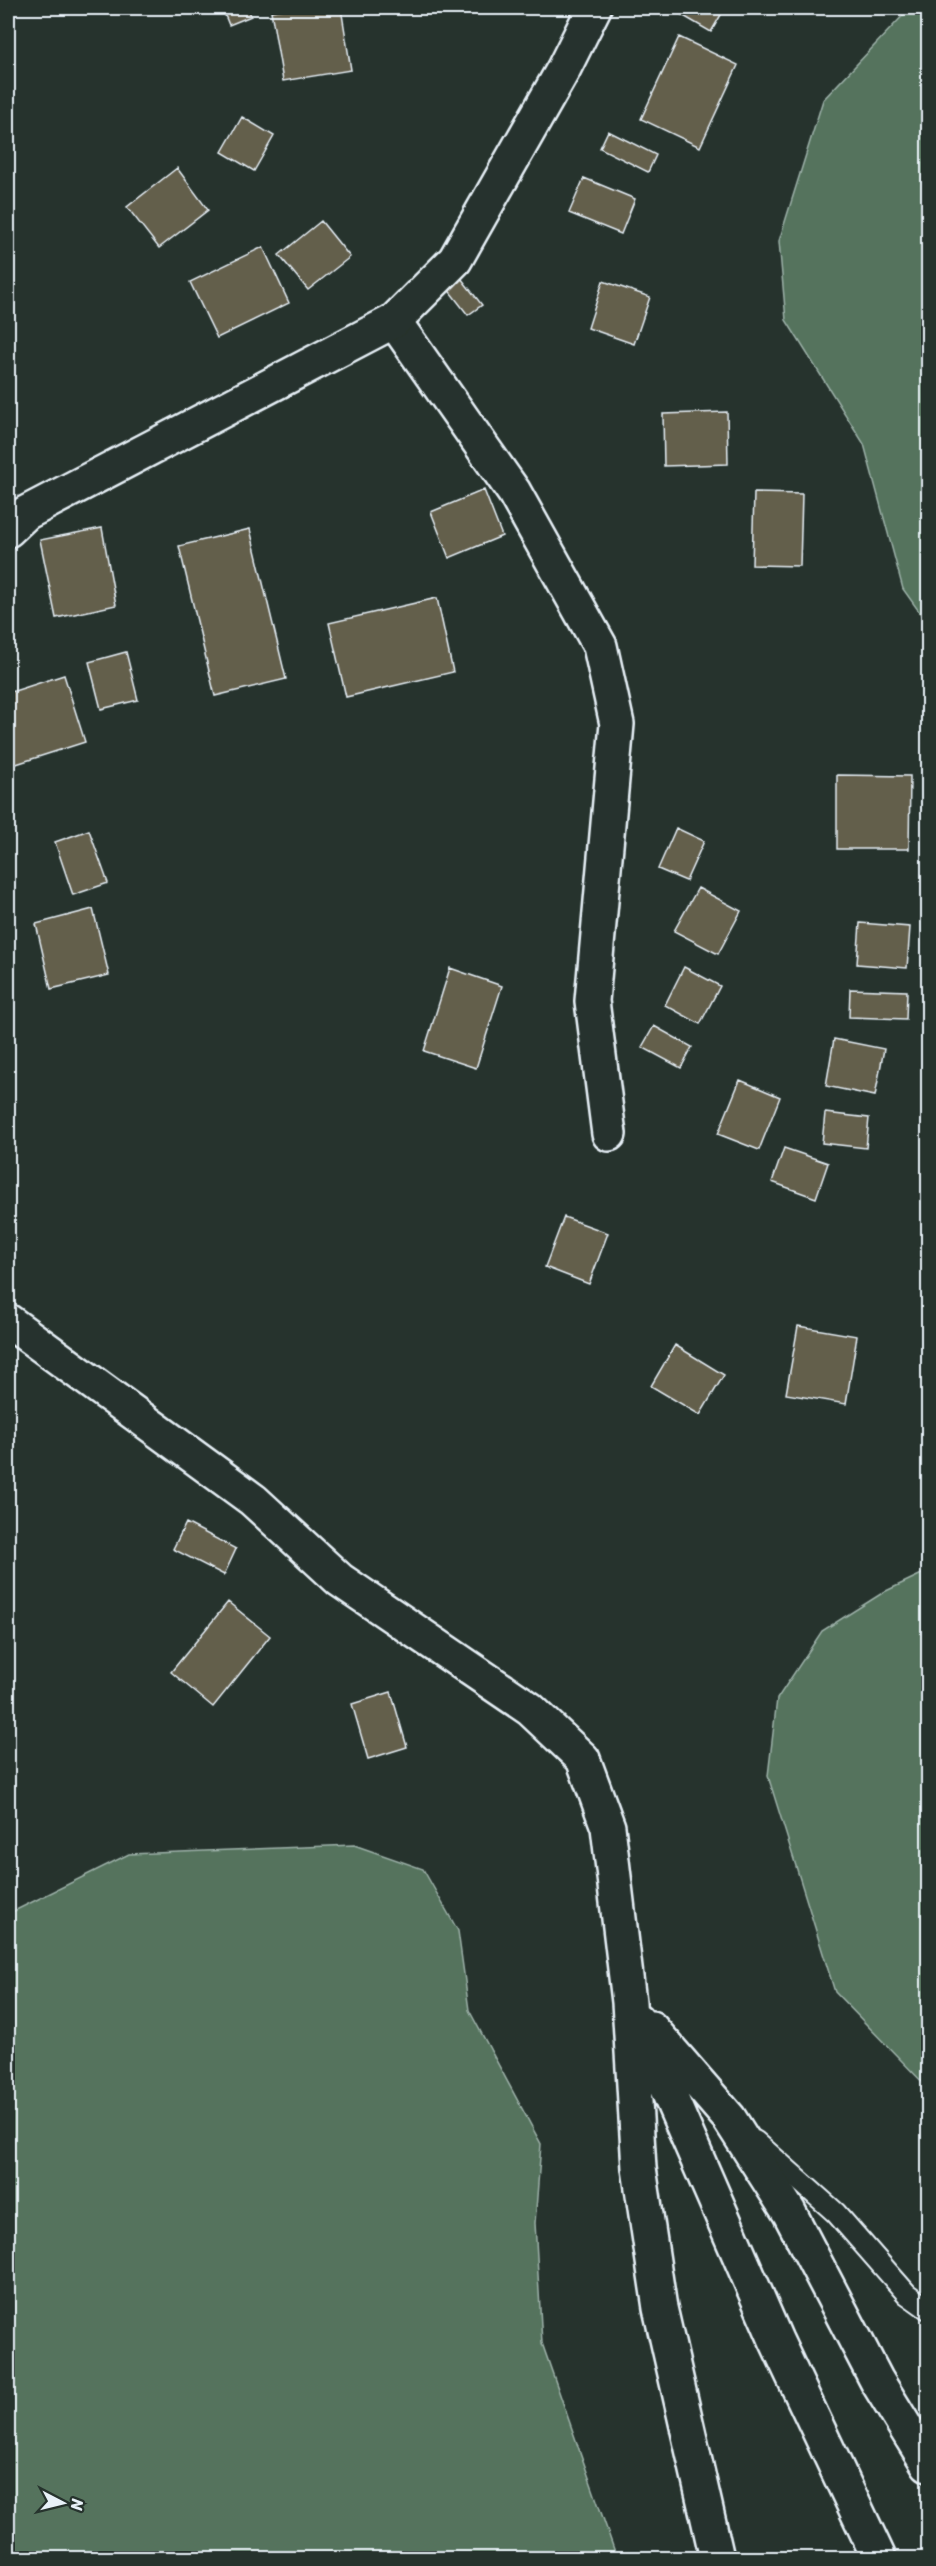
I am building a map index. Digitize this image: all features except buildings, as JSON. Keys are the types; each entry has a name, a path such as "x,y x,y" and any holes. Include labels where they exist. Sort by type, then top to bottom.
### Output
{"street":[{"path":"8,530 26,513 394,321 455,260 563,70 594,8"},
{"path":"394,321 514,492 600,646 617,724 592,1001 609,1134"},
{"path":"8,1321 253,1500 340,1580 530,1709 583,1759 608,1827 629,2002 639,2168 660,2308 717,2559"},
{"path":"629,2002 729,2118 789,2212 878,2381 928,2464"},
{"path":"629,2002 776,2340 879,2559"}],"lane":[{"path":"729,2118 836,2213 907,2294 928,2309"}],"green space":[{"path":"910,8 928,8 928,624 903,589 864,444 786,320 779,241 823,100"},
{"path":"928,1571 928,2088 835,1992 768,1776 777,1699 822,1631 884,1592"},
{"path":"354,1845 423,1869 458,1931 469,2010 541,2144 535,2223 542,2343 617,2558 8,2558 8,1914 129,1854"}]}
